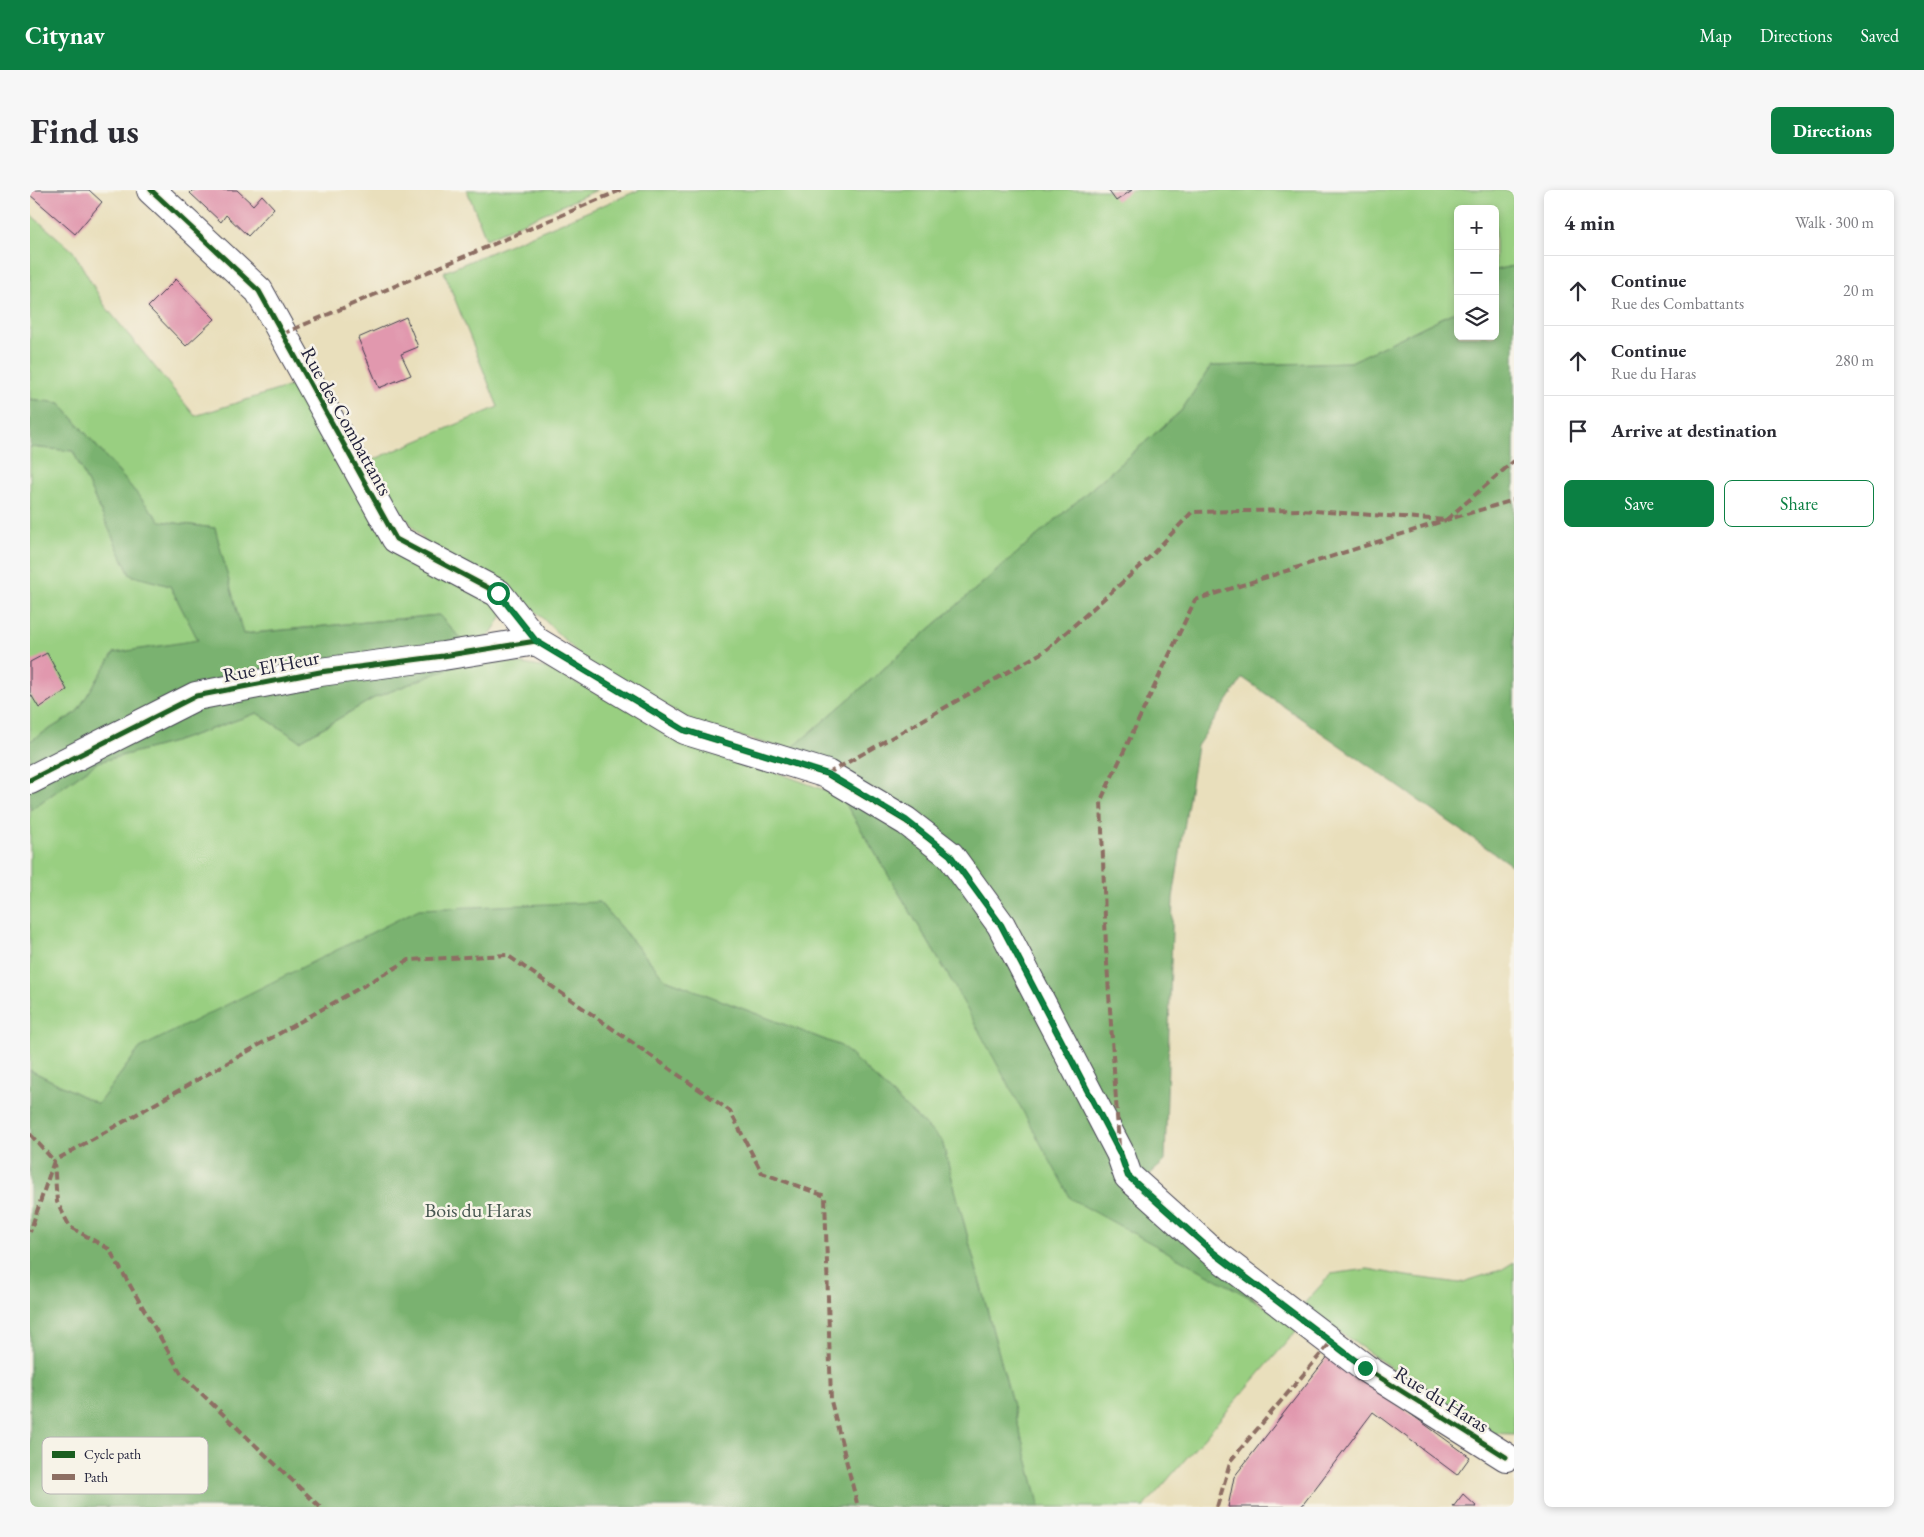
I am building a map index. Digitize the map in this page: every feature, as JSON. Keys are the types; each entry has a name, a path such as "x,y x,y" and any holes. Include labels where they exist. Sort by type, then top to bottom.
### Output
{"street":[{"name":"Rue des Combattants","path":"151,190 259,292 396,539 498,593 536,641"},
{"name":"Rue El'Heur","path":"30,780 196,696 320,672 443,656 536,641"},
{"name":"Rue du Haras","path":"536,641 684,730 828,774 906,820 950,855 1001,925 1120,1153 1128,1176 1214,1253 1365,1368 1506,1457"}],"green space":[{"path":"467,190 597,190 486,239"},
{"path":"639,190 1514,190 1514,266 1499,269 1499,205 1454,205 1454,312 1351,362 1211,366 1181,411 790,750 699,725 588,663 518,594 429,547 363,464 498,407 444,272"},
{"path":"30,214 73,251 105,306 195,416 303,382 366,506 489,593 504,613 489,636 465,643 438,615 242,634 215,528 160,521 60,403 30,399"},
{"path":"1514,266 1514,867 1243,678 1197,746 1173,898 1165,1161 1131,1191 1258,1302 1071,1199 951,980 841,796 790,750 1181,411 1211,366 1351,362 1454,312 1454,340 1499,340 1499,269"},
{"path":"30,399 60,403 160,521 215,528 243,634 439,615 478,657 374,698 300,741 257,713 174,742 98,762 30,810 30,741 76,713 114,653 198,640 170,586 130,575 73,451 30,447"},
{"path":"30,447 73,451 130,575 170,586 199,641 114,653 76,713 30,741"},
{"path":"478,657 547,668 699,744 841,796 951,980 1258,1302 1298,1329 1144,1507 1040,1507 942,1141 841,1046 665,979 599,902 140,1048 98,1104 30,1070 30,810 98,762 174,742 257,713 300,741 374,698"},
{"name":"Bois du Haras","path":"599,902 665,979 841,1046 942,1141 1040,1507 30,1507 30,1070 98,1104 140,1048 419,909"},
{"path":"1514,1262 1514,1434 1485,1433 1302,1306 1331,1274 1368,1269 1460,1283 1501,1270"}],"building":[{"path":"30,190 89,190 102,202 75,234 30,195"},
{"path":"193,190 237,190 253,205 262,195 274,208 248,236 226,215 221,222 190,193"},
{"path":"1108,190 1132,190 1116,201"},
{"path":"176,279 215,319 186,346 148,307"},
{"path":"406,317 418,347 401,354 411,375 379,388 358,338"},
{"path":"47,653 67,690 39,708 30,693 30,662"},
{"path":"1329,1355 1470,1457 1457,1475 1373,1412 1301,1507 1228,1507 1234,1477"},
{"path":"1463,1494 1477,1507 1453,1507"}],"marked path":[{"path":"282,334 621,190"},
{"path":"827,774 1045,651 1143,564 1192,512 1299,510 1446,520 1514,461"},
{"path":"1119,1146 1106,948 1101,800 1195,600 1514,500"},
{"path":"320,1507 182,1375 109,1249 70,1227 57,1202 54,1161 409,960 507,955 730,1111 762,1173 825,1196 831,1401 858,1507"},
{"path":"30,1134 54,1161 30,1232"},
{"path":"1217,1507 1231,1460 1331,1342"}],"cycle path":[{"path":"151,190 259,291 396,539 498,593 536,641 684,730 827,774 906,821 950,855 1001,925 1120,1153 1128,1176 1214,1253 1365,1368 1506,1457"},
{"path":"30,780 196,696 320,672 443,656 536,641"}],"route":[{"path":"498,593 536,641 684,730 828,774 906,820 950,855 1001,925 1120,1153 1128,1176 1214,1253 1365,1368"}]}
